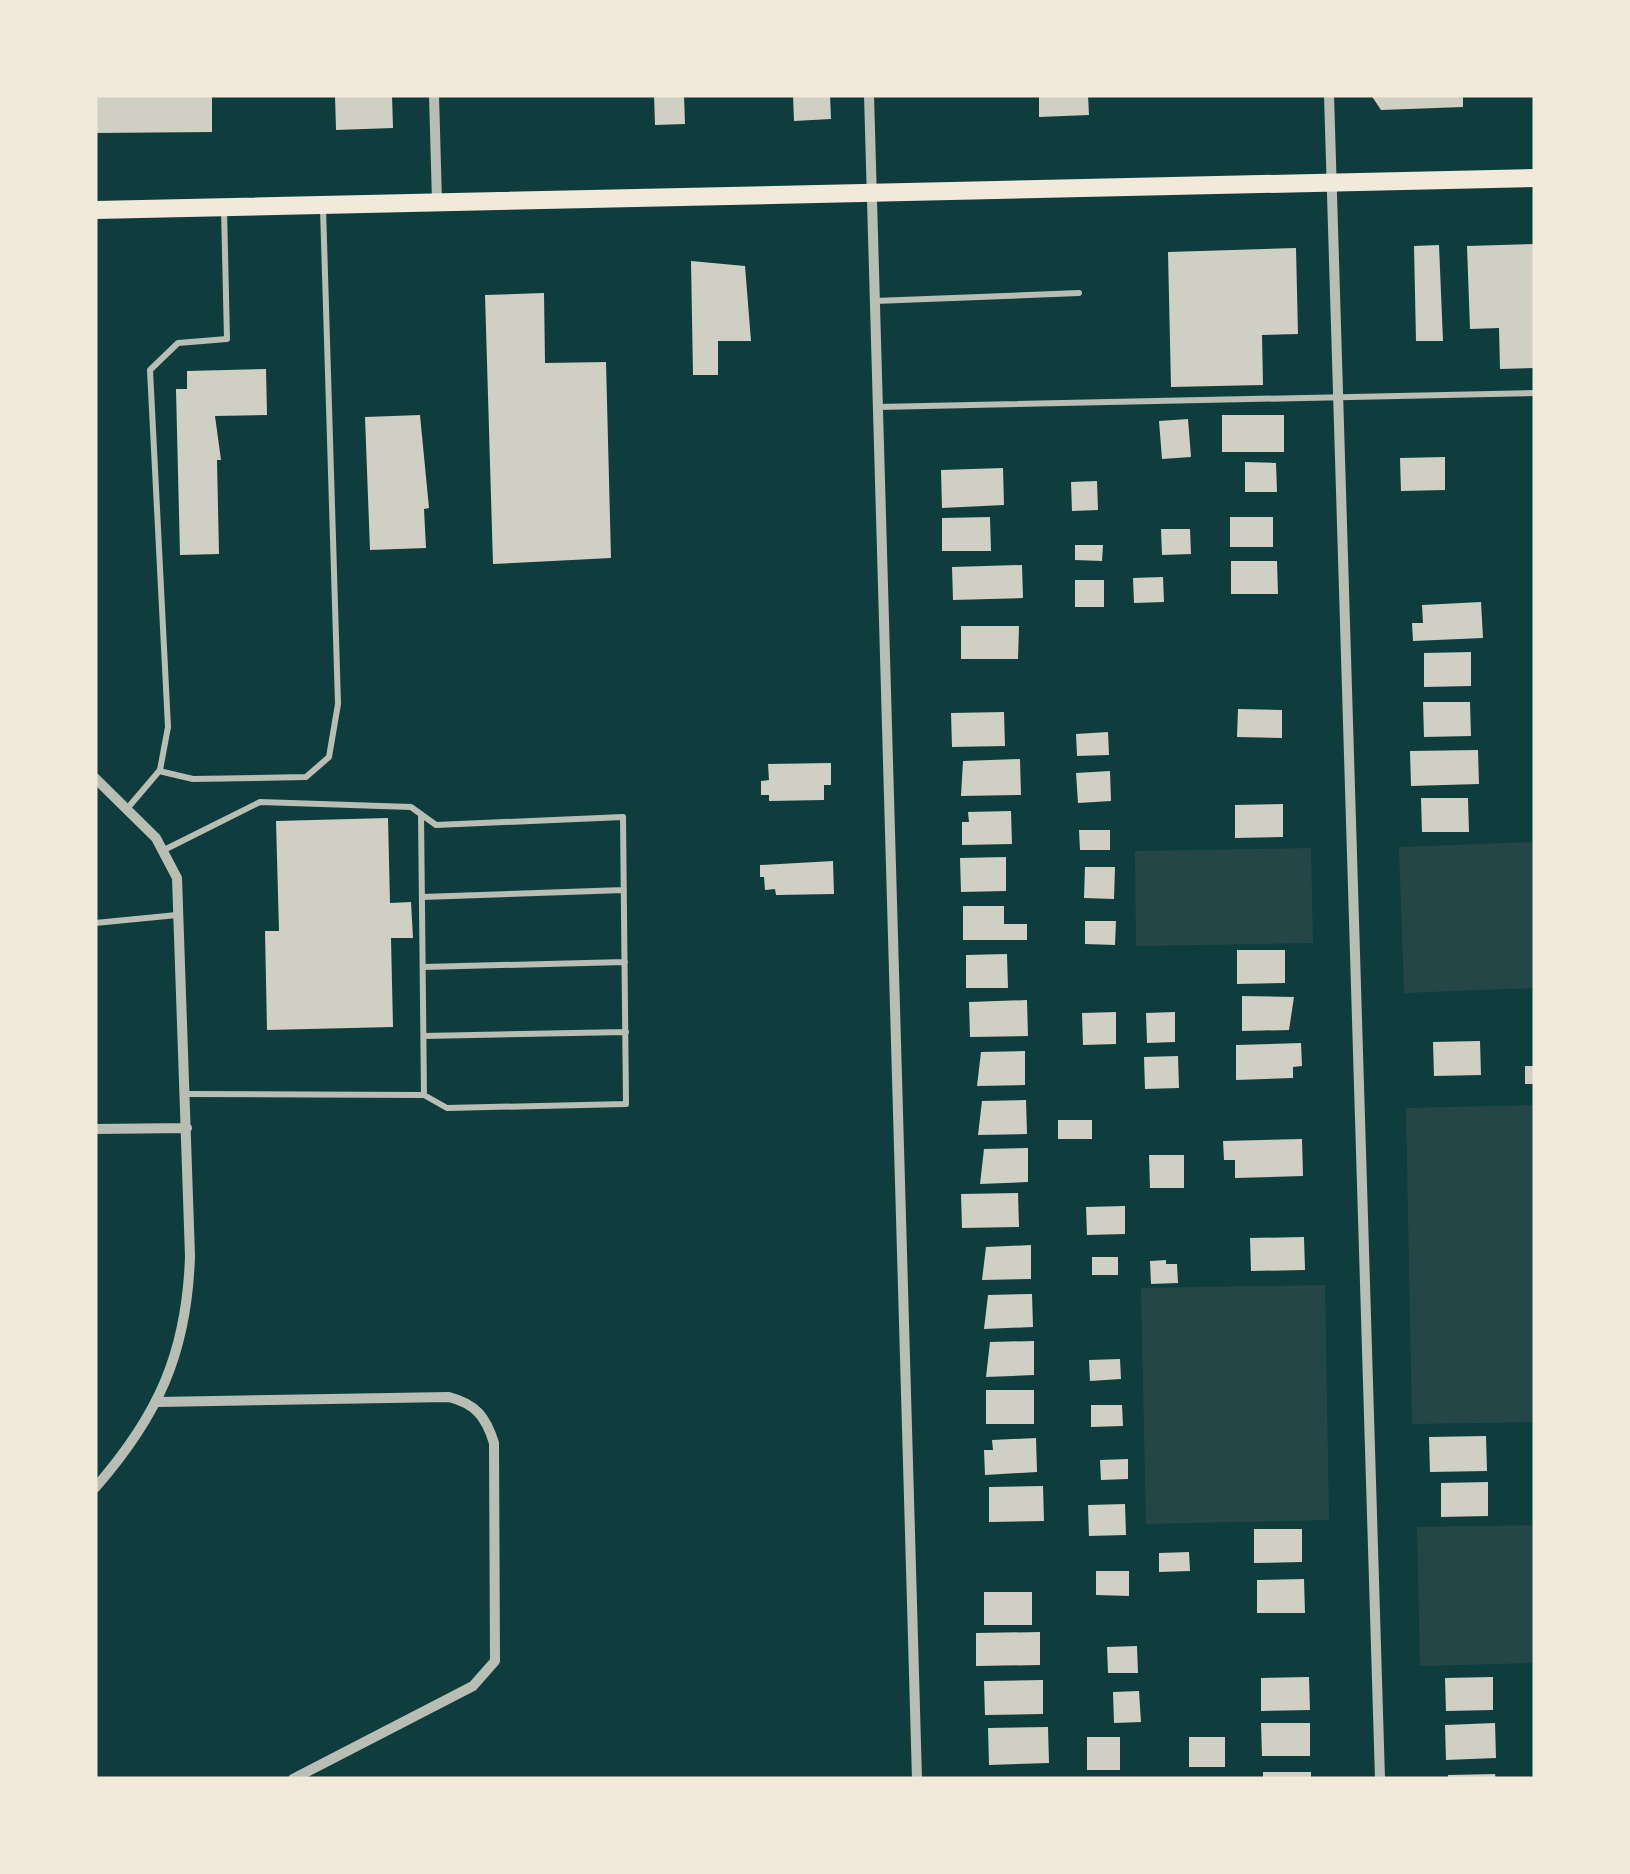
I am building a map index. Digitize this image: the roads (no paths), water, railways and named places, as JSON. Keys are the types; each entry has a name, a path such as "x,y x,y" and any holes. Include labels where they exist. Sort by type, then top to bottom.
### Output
{"main road":[{"path":"95,210 1535,178"}],"street":[{"path":"434,95 437,202"},
{"path":"870,95 917,1779"},
{"path":"1329,95 1380,1779"},
{"path":"95,778 164,850 176,878 181,915 189,1288 180,1342 158,1402 125,1454 95,1488"},
{"path":"95,1129 187,1128"},
{"path":"158,1402 449,1397 475,1407 488,1423 494,1443 495,1661 473,1686 293,1779"}],"lane":[{"path":"158,772 193,779 306,777 329,757 338,704 323,205"},
{"path":"125,811 158,772 168,727 150,370 178,343 228,339 224,207"},
{"path":"875,300 1078,293"},
{"path":"878,408 1535,393"},
{"path":"164,850 260,802 330,801 411,807 436,825 624,817 626,1104 446,1108 424,1096 186,1094"},
{"path":"422,814 424,1096"},
{"path":"422,897 624,890"},
{"path":"95,924 181,915"},
{"path":"423,967 625,962"},
{"path":"424,1036 626,1032"}]}
